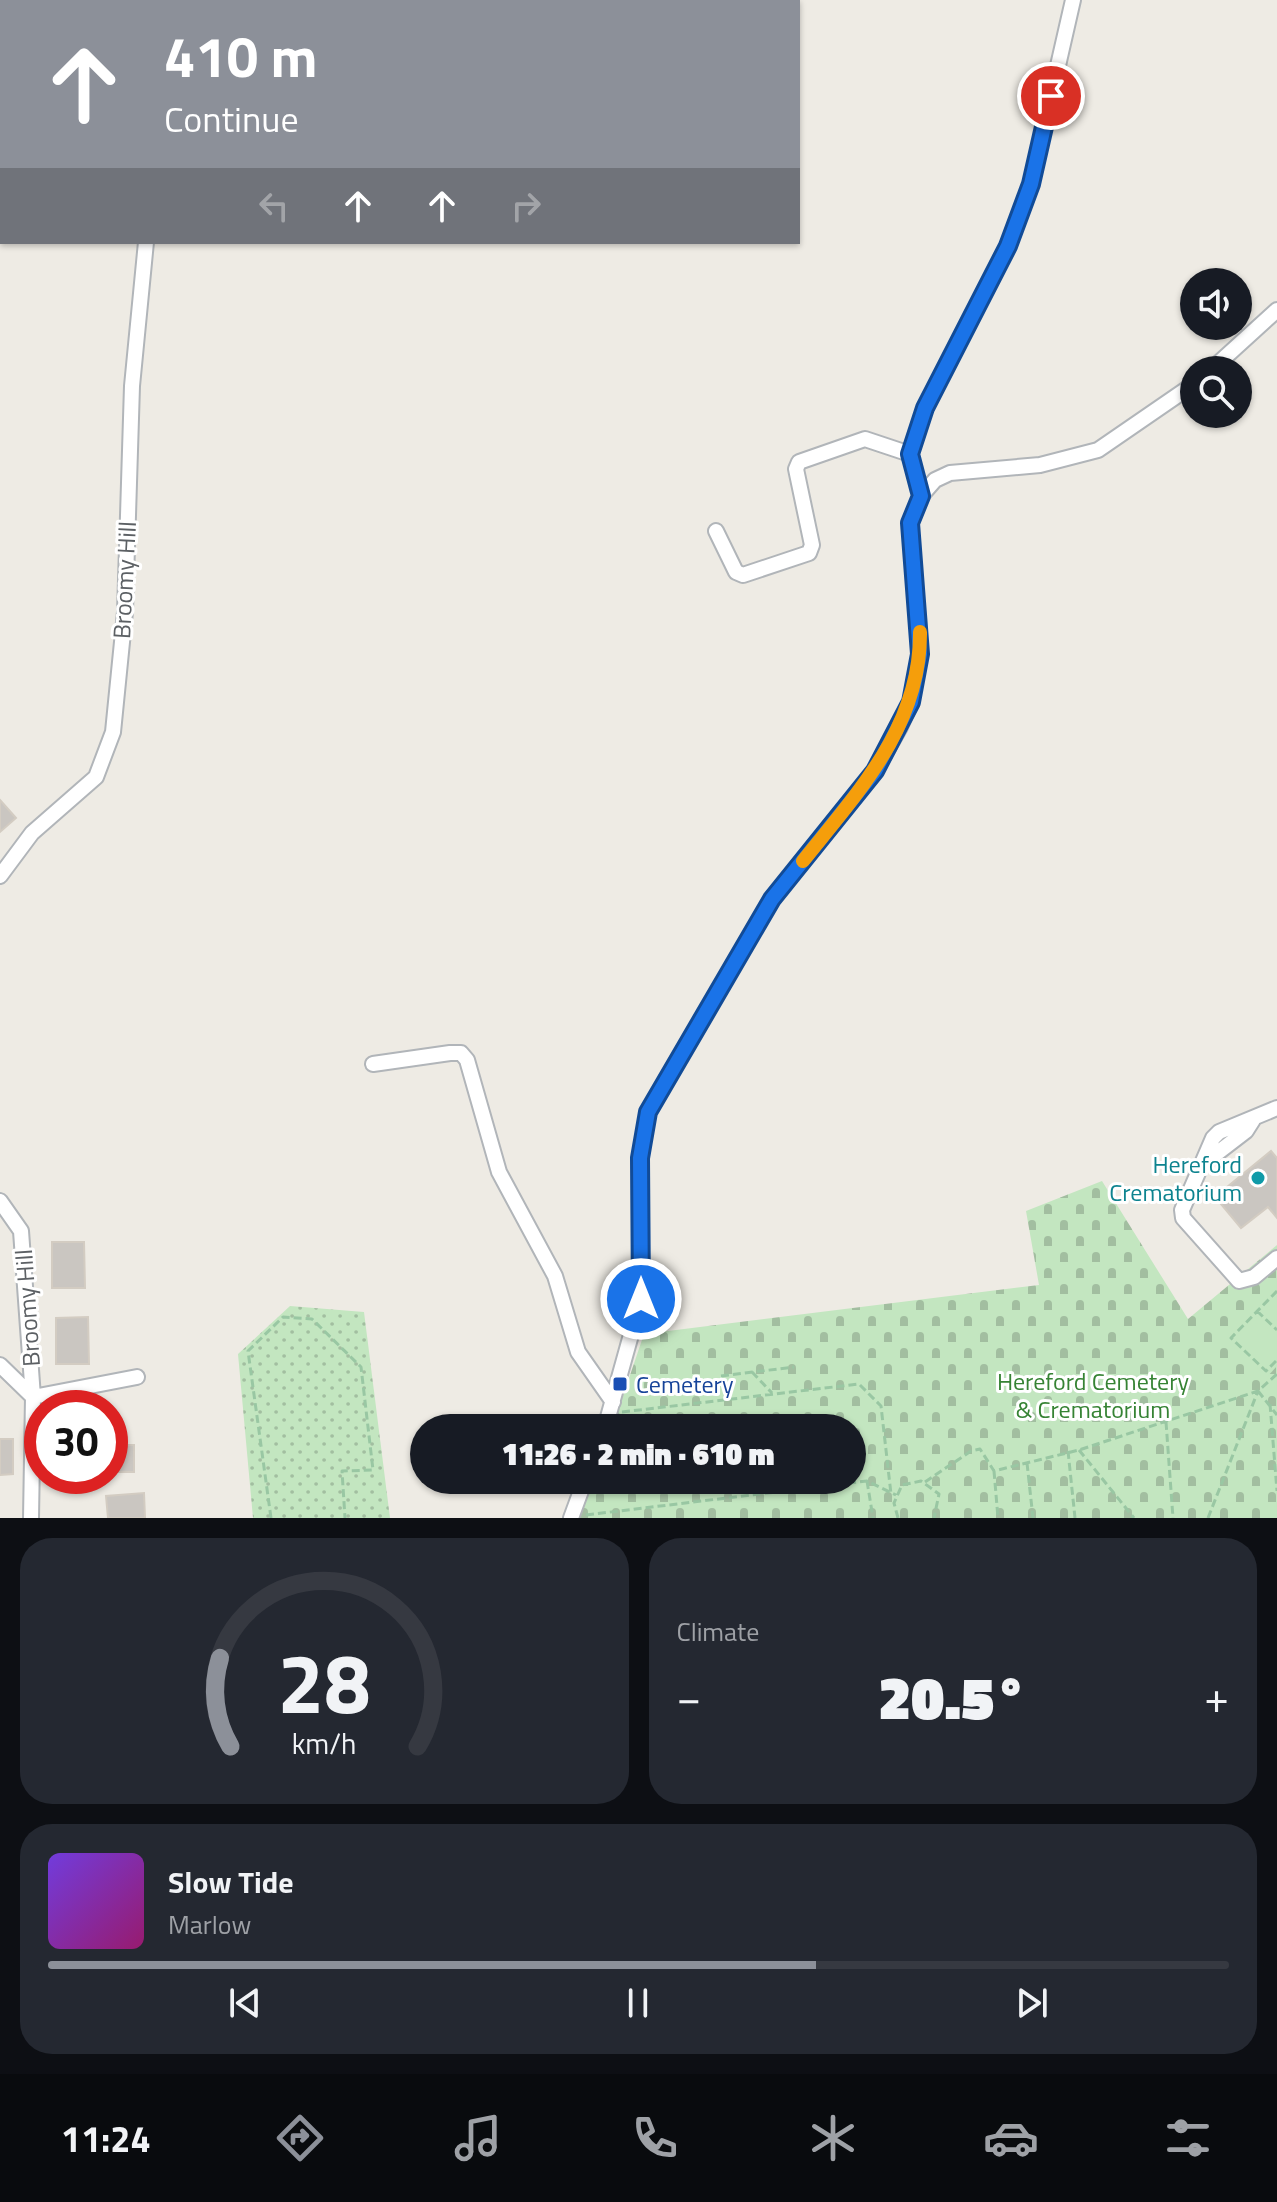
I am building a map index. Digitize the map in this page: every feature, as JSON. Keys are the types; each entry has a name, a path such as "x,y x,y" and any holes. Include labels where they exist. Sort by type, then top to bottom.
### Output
{"street":[{"path":"921,496 910,454 925,408 1008,246 1031,184 1073,0"},
{"name":"Broomy Hill","path":"0,876 32,833 96,777 113,732 125,612 132,386 146,244"},
{"path":"1226,356 1277,310"},
{"path":"610,1414 641,1299 640,1158 648,1112 772,899 875,771 905,714 920,654 910,523 921,496 935,480 950,473 1040,465 1098,450 1180,394"},
{"path":"716,531 736,572 743,575 809,553 812,545 796,469 799,462 865,439 910,454"},
{"path":"373,1064 450,1053 461,1053 467,1060 499,1172 555,1276 578,1352 612,1408"},
{"path":"1277,1108 1219,1132 1182,1210 1183,1218 1239,1281 1254,1277 1277,1258"},
{"name":"Broomy Hill","path":"0,1201 21,1231 32,1390"},
{"path":"0,1365 26,1390"},
{"path":"69,1390 137,1377"},
{"name":"Broomy Hill","path":"31,1494 31,1518"},
{"path":"571,1518 580,1494"}],"path":[{"path":"1277,1291 1231,1338 1266,1371 1277,1360"},
{"path":"1273,1295 1277,1299"},
{"path":"1257,1311 1276,1328"},
{"path":"271,1518 248,1351 283,1317 312,1319 361,1367 373,1470 342,1471 345,1518"},
{"path":"721,1376 794,1367"},
{"path":"752,1372 773,1394"},
{"path":"994,1471 1079,1450 1258,1391 1277,1374"},
{"path":"612,1408 859,1384 881,1406 898,1518"},
{"path":"1258,1391 1277,1415"},
{"path":"1208,1518 1258,1391"},
{"path":"1270,1404 1277,1491"},
{"path":"1166,1422 1173,1518"},
{"path":"894,1495 902,1485 925,1482 980,1449 994,1471 998,1518"},
{"path":"1079,1450 1134,1518"},
{"path":"1068,1451 1075,1518"},
{"path":"1027,1463 1033,1518"},
{"path":"586,1518 586,1514 867,1481 894,1495"},
{"path":"867,1481 873,1518"},
{"path":"925,1482 939,1494 936,1517"}],"green space":[{"name":"Hereford Cemetery & Crematorium","path":"1102,1181 1188,1319 1277,1245 1277,1518 579,1518 588,1494 866,1494 866,1414 617,1414 644,1334 1039,1285 1026,1211"},
{"path":"1277,1288 1277,1366 1267,1377 1225,1340"},
{"path":"290,1306 364,1312 390,1518 253,1518 238,1354"}],"building":[{"path":"0,800 16,818 0,832"},
{"name":"Hereford Crematorium","path":"1271,1151 1277,1158 1277,1218 1268,1207 1241,1228 1215,1197"},
{"path":"52,1242 84,1242 85,1288 52,1288"},
{"path":"88,1317 89,1364 56,1364 56,1318"},
{"path":"0,1439 13,1439 13,1474 0,1475"},
{"path":"128,1445 134,1445 134,1472 128,1472"},
{"path":"144,1493 145,1518 108,1518 106,1496"}],"slow traffic":[{"path":"803,861 875,771 900,727 916,682 920,632"}],"place":[{"name":"Hereford Crematorium","path":"1258,1178"},
{"name":"Cemetery","path":"620,1384"}],"route":[{"path":"641,1299 640,1158 648,1112 663,1080 772,899 875,771 911,702 920,654 910,523 921,496 910,454 925,408 1008,246 1031,184 1051,96"}]}
